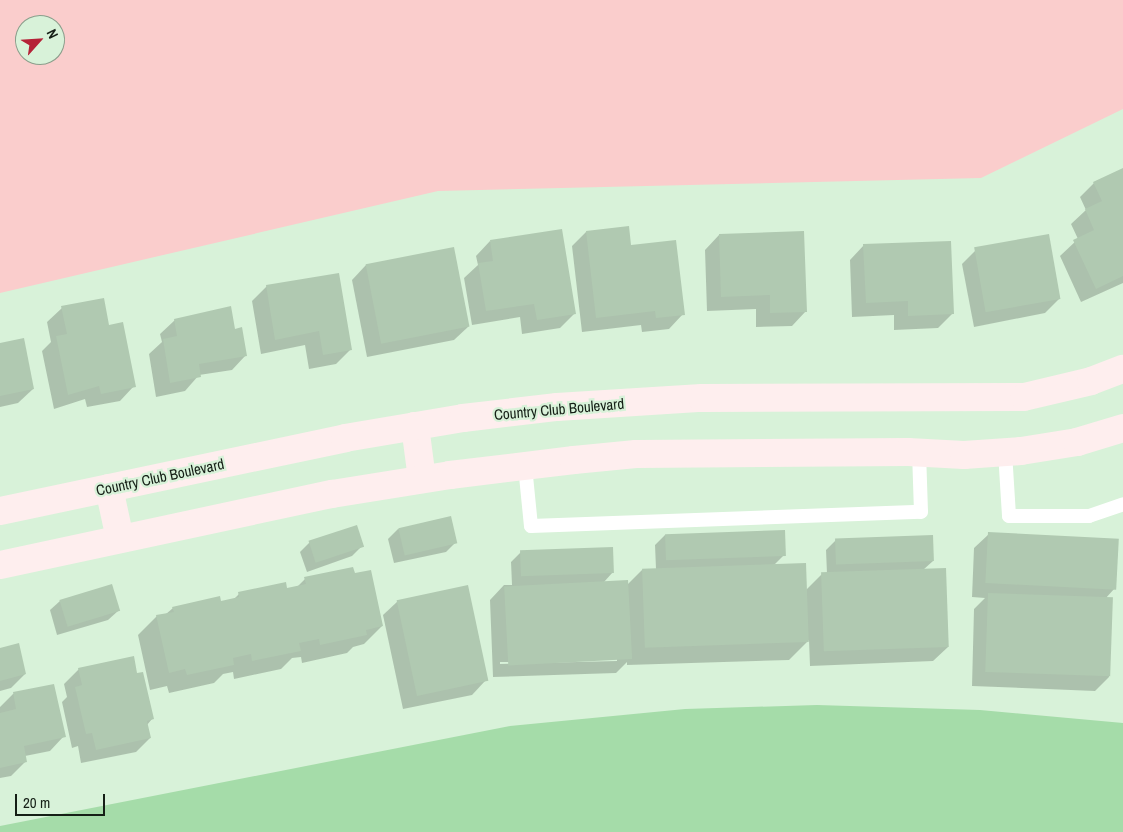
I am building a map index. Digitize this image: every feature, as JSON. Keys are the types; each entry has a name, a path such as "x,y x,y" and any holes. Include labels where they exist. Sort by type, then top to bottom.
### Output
{"main road":[{"name":"Country Club Boulevard","path":"0,511 414,426 557,407 702,398 1024,397 1091,382 1123,369"},
{"path":"414,426 422,479"},
{"path":"0,565 332,494 422,479 525,466 636,454 919,452 964,455 1005,452 1077,442 1123,428"},
{"path":"109,488 120,540"}],"lane":[{"path":"525,466 531,526 560,525 921,512 919,452"},
{"path":"1005,452 1009,516 1089,516 1123,504"}],"shaded area":[{"path":"0,0 1123,0 1123,109 981,178 438,191 0,293"},
{"path":"817,705 980,710 1123,723 1123,832 0,832 0,826 510,726 685,709"}],"building":[{"path":"1123,168 1123,276 1096,289 1073,240 1094,230 1085,209 1102,201 1093,182"},
{"path":"629,226 631,245 676,240 685,315 656,318 655,311 596,318 586,231"},
{"path":"562,229 576,314 537,320 534,304 486,311 478,263 493,261 490,240"},
{"path":"804,231 807,312 770,313 770,295 721,297 719,234"},
{"path":"1049,234 1060,299 986,312 974,247"},
{"path":"951,241 954,314 908,316 908,301 866,303 863,244"},
{"path":"454,247 469,327 381,344 366,264"},
{"path":"339,273 352,350 323,355 319,331 275,340 266,285"},
{"path":"104,298 109,325 123,322 136,387 101,394 99,386 68,395 56,336 67,334 61,306"},
{"path":"231,306 235,329 242,327 247,356 199,364 201,377 170,383 163,339 177,336 174,319"},
{"path":"24,338 34,389 0,396 0,343"},
{"path":"451,516 457,543 405,555 398,528"},
{"path":"357,525 364,547 316,563 308,541"},
{"path":"785,530 786,556 666,560 665,534"},
{"path":"988,532 1119,539 1116,590 985,583"},
{"path":"933,535 934,561 836,564 835,538"},
{"path":"613,547 614,573 521,576 520,550"},
{"path":"806,563 809,642 645,648 642,569"},
{"path":"353,567 355,573 371,570 383,626 366,630 367,635 320,645 319,639 299,643 301,651 252,661 251,654 233,658 234,665 187,675 185,669 169,673 156,615 174,612 172,607 220,596 221,601 239,597 238,592 286,582 287,588 306,584 304,577"},
{"path":"946,568 949,647 824,651 821,572"},
{"path":"628,580 632,659 508,665 504,586"},
{"path":"112,584 120,611 68,627 59,600"},
{"path":"468,585 488,681 417,696 397,600"},
{"path":"988,593 1113,597 1110,676 985,672"},
{"path":"19,643 26,674 0,681 0,648"},
{"path":"134,656 137,673 143,672 154,719 147,721 151,738 96,750 92,733 86,734 75,687 82,685 78,668"},
{"path":"54,684 66,737 24,746 27,762 0,768 0,713 16,709 13,692"}]}
